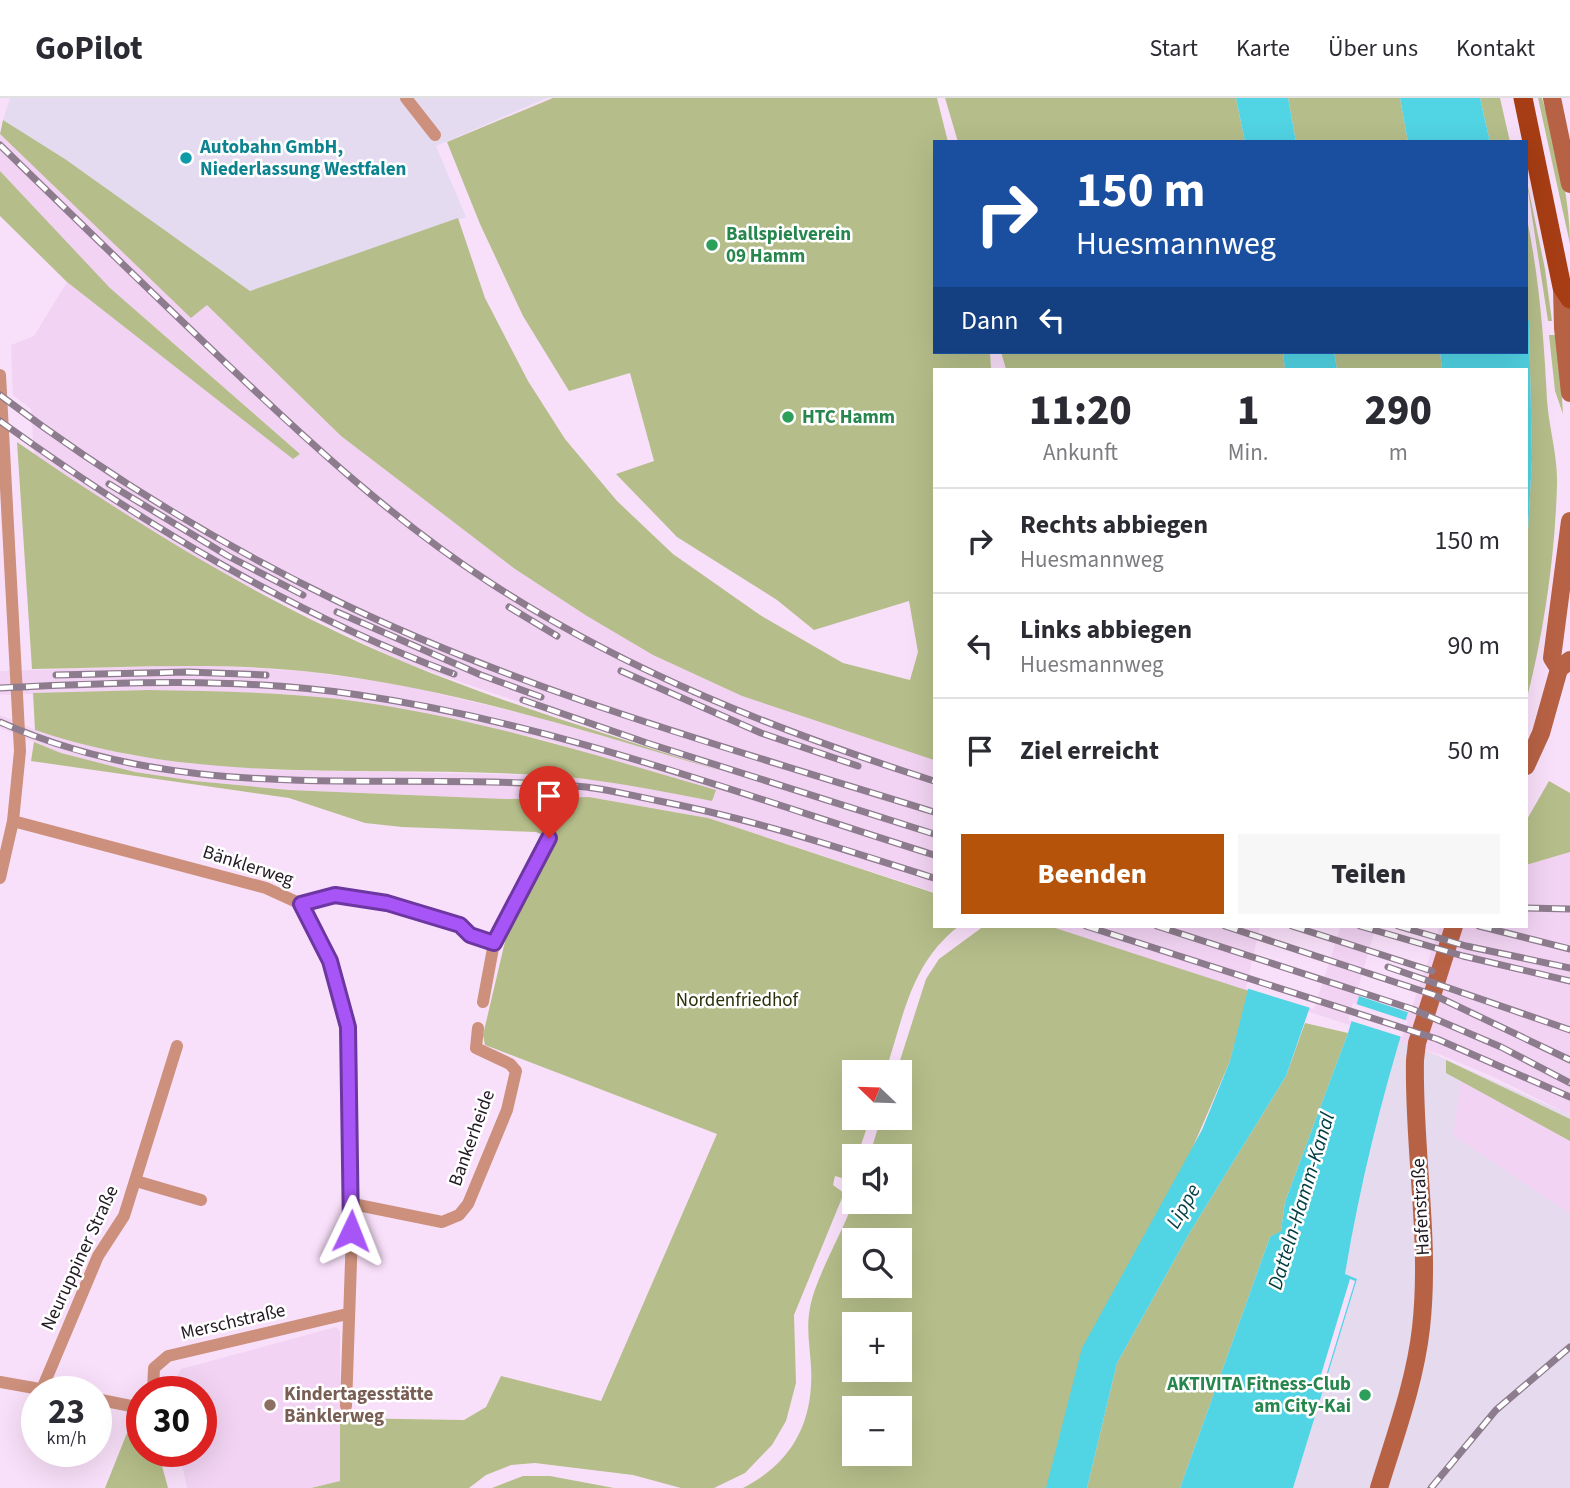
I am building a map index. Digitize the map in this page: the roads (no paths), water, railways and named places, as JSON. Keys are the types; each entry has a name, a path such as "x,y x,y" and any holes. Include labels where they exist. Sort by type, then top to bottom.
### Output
{"main road":[{"path":"1523,98 1566,293 1563,328 1569,380"},
{"path":"1552,98 1570,184"},
{"path":"1528,762 1565,665 1552,658 1570,521"},
{"name":"Hafenstraße","path":"1379,1488 1406,1399 1421,1329 1424,1269 1415,1060 1417,1042 1453,928"}],"street":[{"path":"406,98 435,135"},
{"path":"0,375 19,741 13,821 0,878"},
{"name":"Bänklerweg","path":"13,821 266,888 301,904 330,961 348,1027 353,1204 347,1314 346,1406"},
{"path":"483,1002 494,943 549,838"},
{"path":"301,904 335,895 387,903 460,925 470,935 494,943"},
{"name":"Bankerheide","path":"353,1204 376,1206 442,1222 459,1215 468,1204 507,1110 516,1071 510,1064 476,1048 478,1028"},
{"name":"Neuruppiner Straße","path":"51,1376 98,1256 119,1226 136,1181 177,1046"},
{"name":"Neuruppiner Straße","path":"136,1181 201,1200"},
{"name":"Merschstraße","path":"154,1376 154,1368 168,1356 347,1314"},
{"path":"0,1382 21,1386"}],"water":[{"path":"1236,98 1288,98 1296,140 1245,140"},
{"path":"1400,98 1480,98 1490,140 1408,140"},
{"path":"1529,321 1532,459 1528,530 1528,368 1442,368 1440,354 1528,354"},
{"path":"1283,354 1334,354 1337,368 1285,368"},
{"name":"Lippe","path":"1263,928 1337,928 1286,1076 1190,1232 1117,1363 1087,1488 1046,1488 1082,1348 1202,1130 1230,1061"},
{"name":"Datteln-Hamm-Kanal","path":"1379,928 1435,928 1395,1055 1362,1185 1345,1274 1357,1279 1293,1488 1180,1488 1270,1237 1281,1231 1285,1202 1348,1033"}],"railway":[{"path":"0,145 293,426 388,508 489,582 541,614 649,671 761,720 933,781"},
{"path":"0,395 79,452 203,530 289,577 405,632 479,663 629,717 933,812"},
{"path":"0,421 108,495 219,563 334,623 454,674"},
{"path":"109,484 228,556 303,595"},
{"path":"509,607 557,636"},
{"path":"337,612 481,675 541,697"},
{"path":"621,671 761,733 858,766"},
{"path":"56,675 188,672 266,675"},
{"path":"0,688 180,682 270,685 359,695 433,708 505,724 650,764 933,855"},
{"path":"523,700 647,743 933,834"},
{"path":"0,722 72,749 145,766 217,776 290,780 511,783 604,790 694,808 763,826 933,878"},
{"path":"1528,908 1570,909"},
{"path":"1092,928 1437,1039 1570,1097"},
{"path":"1163,928 1412,1009 1501,1047 1570,1083"},
{"path":"1231,928 1434,995 1570,1060"},
{"path":"1298,928 1432,971"},
{"path":"1367,928 1463,956 1570,981"},
{"path":"1405,928 1466,946 1570,968"},
{"path":"1487,928 1570,949"},
{"path":"1388,967 1570,1030"},
{"path":"1431,1488 1496,1410 1570,1347"}],"place":[{"name":"Autobahn GmbH, Niederlassung Westfalen","path":"186,158"},
{"name":"Ballspielverein 09 Hamm","path":"712,245"},
{"name":"HTC Hamm","path":"788,417"},
{"name":"AKTIVITA Fitness-Club am City-Kai","path":"1365,1395"},
{"name":"Kindertagesstätte Bänklerweg","path":"270,1405"}],"park label":[{"name":"Nordenfriedhof","path":"737,1000"}]}
